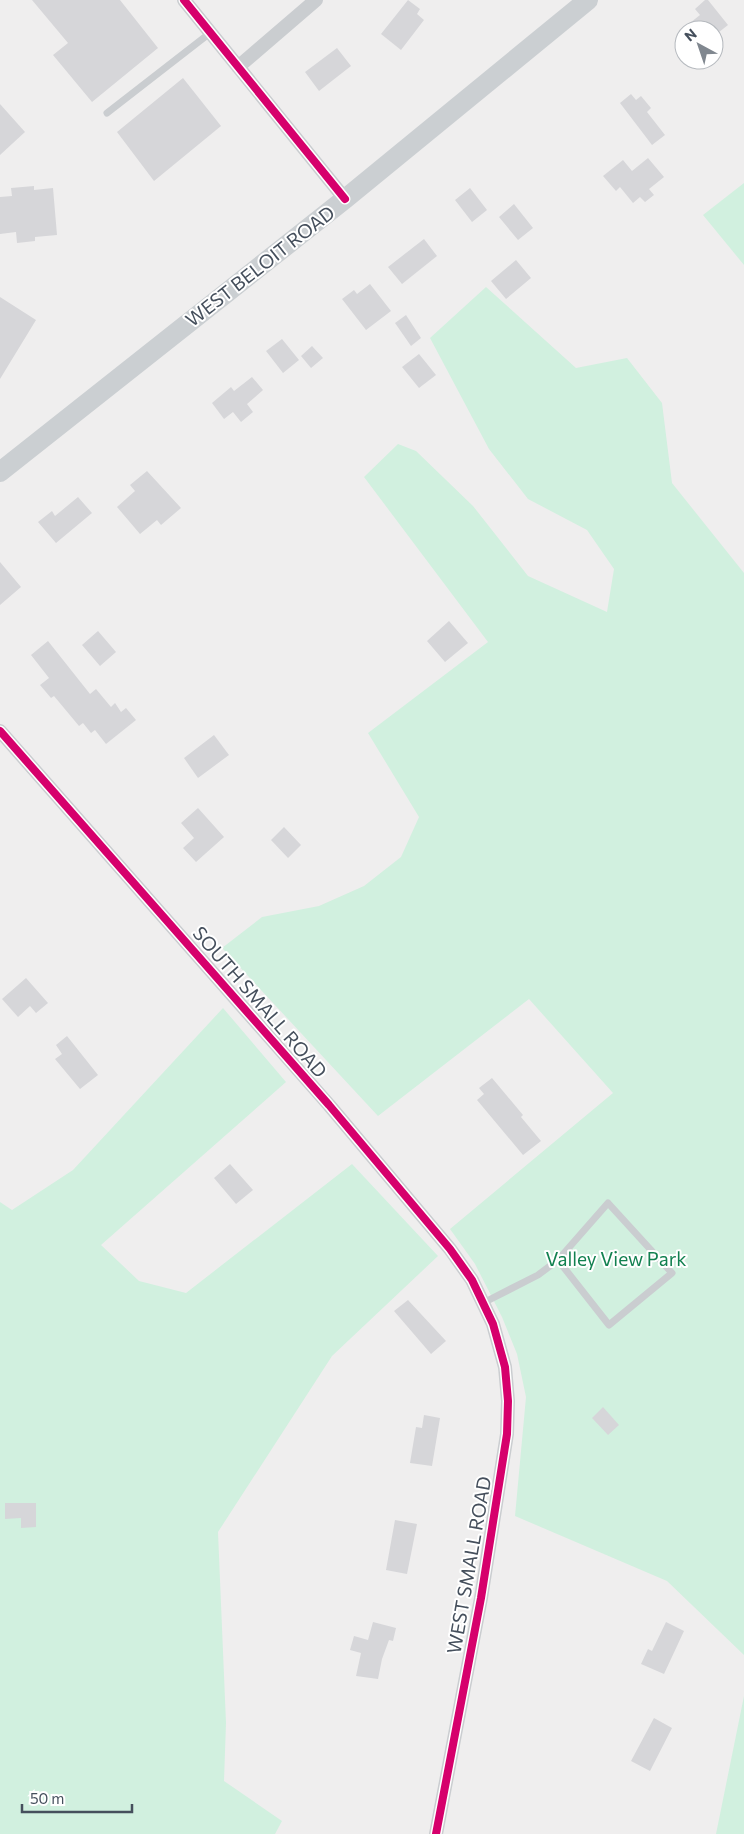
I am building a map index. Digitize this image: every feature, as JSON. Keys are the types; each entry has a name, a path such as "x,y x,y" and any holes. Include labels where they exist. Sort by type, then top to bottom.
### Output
{"main road":[{"name":"WEST BELOIT ROAD","path":"0,472 345,199 588,0"}],"street":[{"path":"184,0 345,199"},
{"path":"238,66 316,0"},
{"name":"SOUTH SMALL ROAD","path":"0,731 336,1113 450,1249 472,1280 483,1303"},
{"name":"WEST SMALL ROAD","path":"436,1834 481,1598 507,1434 508,1401 505,1367 493,1324 483,1303"}],"lane":[{"path":"106,113 210,33"},
{"path":"483,1303 538,1275 558,1260 608,1203 672,1273 609,1325 558,1260"}],"green space":[{"path":"744,183 744,265 703,215"},
{"name":"Valley View Park","path":"486,287 576,368 627,358 662,403 672,483 744,573 744,1655 667,1581 515,1516 526,1397 517,1354 502,1317 475,1264 450,1229 613,1093 529,999 378,1116 222,948 262,917 319,906 364,886 401,857 419,817 368,733 488,642 364,477 398,444 416,451 473,506 528,576 607,612 614,569 587,530 528,499 489,449 430,338"},
{"path":"223,1008 286,1082 101,1245 139,1281 186,1293 352,1164 438,1256 332,1356 218,1532 226,1723 224,1781 282,1821 275,1834 0,1834 0,1202 12,1210 73,1170"},
{"path":"744,1696 744,1834 716,1834"}],"building":[{"path":"32,0 120,0 158,48 92,102 53,55 68,43"},
{"path":"408,0 420,9 417,14 424,20 401,50 381,34"},
{"path":"705,0 708,0 724,20 694,20 700,15 695,9"},
{"path":"724,20 728,25 724,28"},
{"path":"337,48 351,66 319,91 305,72"},
{"path":"183,78 221,126 154,181 117,132"},
{"path":"631,94 636,100 641,96 651,108 647,112 665,135 652,145 620,103"},
{"path":"0,104 25,132 0,155"},
{"path":"648,158 664,177 649,189 654,195 645,202 640,197 633,203 620,187 616,191 603,176 623,160 632,171"},
{"path":"34,186 34,190 53,188 57,235 35,237 35,241 17,243 16,232 0,234 0,197 12,196 11,188"},
{"path":"470,188 487,210 472,222 455,200"},
{"path":"514,204 533,228 518,240 499,217"},
{"path":"424,239 437,256 402,284 388,267"},
{"path":"516,260 531,278 506,299 491,281"},
{"path":"370,284 391,311 366,330 342,299 354,290 357,294"},
{"path":"0,297 36,320 0,379"},
{"path":"406,315 421,338 411,346 395,323"},
{"path":"282,339 299,360 283,373 266,351"},
{"path":"312,346 323,358 311,368 301,356"},
{"path":"419,354 436,375 419,388 402,367"},
{"path":"252,377 263,390 247,404 253,412 241,422 233,412 224,419 212,403 231,387 234,391"},
{"path":"147,471 181,508 161,525 157,520 140,534 117,507 135,491 130,485"},
{"path":"78,497 92,513 56,543 38,522 52,511 55,516"},
{"path":"0,562 21,587 0,605"},
{"path":"449,621 468,643 445,662 427,641"},
{"path":"98,631 116,652 100,666 82,645"},
{"path":"48,641 90,694 96,689 111,707 115,703 121,712 126,708 136,720 106,744 95,730 91,733 83,723 79,726 54,696 51,698 40,685 49,678 31,655"},
{"path":"214,735 229,755 198,778 184,758"},
{"path":"198,808 224,837 196,862 183,848 194,838 181,823"},
{"path":"284,827 301,845 288,858 271,840"},
{"path":"26,978 48,1003 36,1013 30,1006 18,1017 2,999"},
{"path":"67,1036 98,1075 80,1089 55,1059 62,1054 56,1045"},
{"path":"492,1078 523,1115 521,1117 541,1141 523,1155 477,1100 484,1094 479,1088"},
{"path":"230,1164 253,1190 236,1204 214,1178"},
{"path":"408,1300 446,1341 431,1354 394,1311"},
{"path":"603,1407 619,1425 608,1435 592,1418"},
{"path":"424,1415 440,1418 432,1466 410,1463 416,1427 422,1428"},
{"path":"5,1503 36,1503 36,1527 21,1528 21,1518 5,1519"},
{"path":"395,1520 417,1524 407,1574 386,1570"},
{"path":"373,1622 396,1628 393,1641 389,1640 382,1659 378,1679 356,1676 361,1653 350,1650 354,1636 368,1640"},
{"path":"666,1622 684,1631 664,1674 641,1664 648,1649 652,1651"},
{"path":"654,1718 672,1728 650,1771 631,1761"}],"cycle path":[{"path":"184,0 345,199"},
{"path":"0,731 329,1105 450,1249 472,1280 493,1324 505,1367 508,1401 507,1434 481,1598 436,1834"}]}
